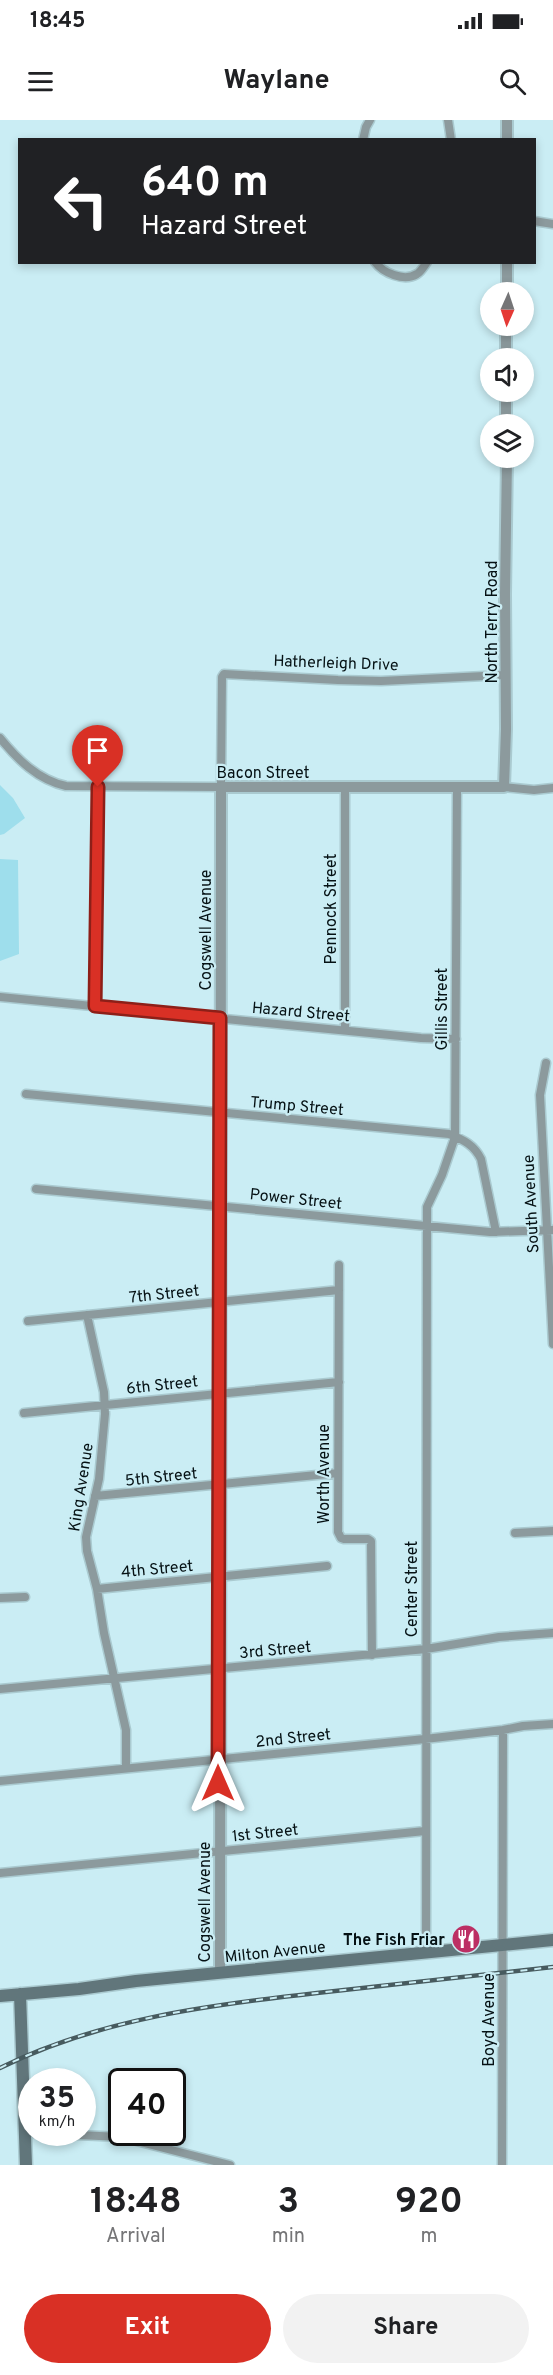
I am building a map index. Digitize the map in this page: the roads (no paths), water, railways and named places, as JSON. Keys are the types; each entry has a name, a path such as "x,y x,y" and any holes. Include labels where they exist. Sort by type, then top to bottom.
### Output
{"main road":[{"name":"Milton Avenue","path":"0,1996 553,1940"},
{"path":"20,1994 25,2068"},
{"path":"26,2165 28,2146"}],"street":[{"path":"363,138 370,120"},
{"path":"448,120 451,138"},
{"path":"507,120 507,138"},
{"path":"536,220 553,224"},
{"path":"377,264 388,273 409,277 419,272 425,264"},
{"path":"507,264 507,282"},
{"name":"North Terry Road","path":"504,787 507,468"},
{"name":"Hatherleigh Drive","path":"221,787 222,677 226,673 338,680 505,675"},
{"name":"Bacon Street","path":"0,738 38,775 66,786 504,787"},
{"path":"95,1006 98,787"},
{"name":"Cogswell Avenue","path":"220,1973 218,1760 221,787"},
{"name":"Pennock Street","path":"345,787 345,1030"},
{"path":"504,787 534,790 553,788"},
{"name":"Gillis Street","path":"427,1225 427,1207 442,1175 455,1137 457,788"},
{"name":"Hazard Street","path":"0,997 421,1038 456,1039"},
{"name":"South Avenue","path":"546,1063 540,1095 550,1230 553,1344"},
{"name":"Trump Street","path":"26,1094 436,1132 455,1137 476,1148 481,1159 496,1232"},
{"name":"Power Street","path":"36,1189 496,1232 550,1230"},
{"name":"Center Street","path":"426,1952 427,1225"},
{"name":"Worth Avenue","path":"339,1265 338,1532 341,1538 371,1541 372,1654"},
{"name":"7th Street","path":"28,1321 339,1290"},
{"name":"King Avenue","path":"87,1316 105,1405 99,1479 86,1537 87,1551 126,1730 126,1768"},
{"name":"6th Street","path":"24,1413 339,1382"},
{"name":"5th Street","path":"95,1496 338,1473"},
{"path":"515,1533 553,1531"},
{"name":"4th Street","path":"97,1589 327,1566"},
{"path":"0,1598 25,1597"},
{"name":"3rd Street","path":"0,1689 426,1649 499,1637 553,1633"},
{"name":"2nd Street","path":"0,1781 553,1724"},
{"name":"Boyd Avenue","path":"502,2165 503,1730"},
{"name":"1st Street","path":"0,1873 425,1831"},
{"path":"96,2135 121,2136 230,2165"}],"railway":[{"path":"0,2068 76,2037 195,2009 553,1967"}],"place":[{"name":"The Fish Friar","path":"466,1939"}]}
